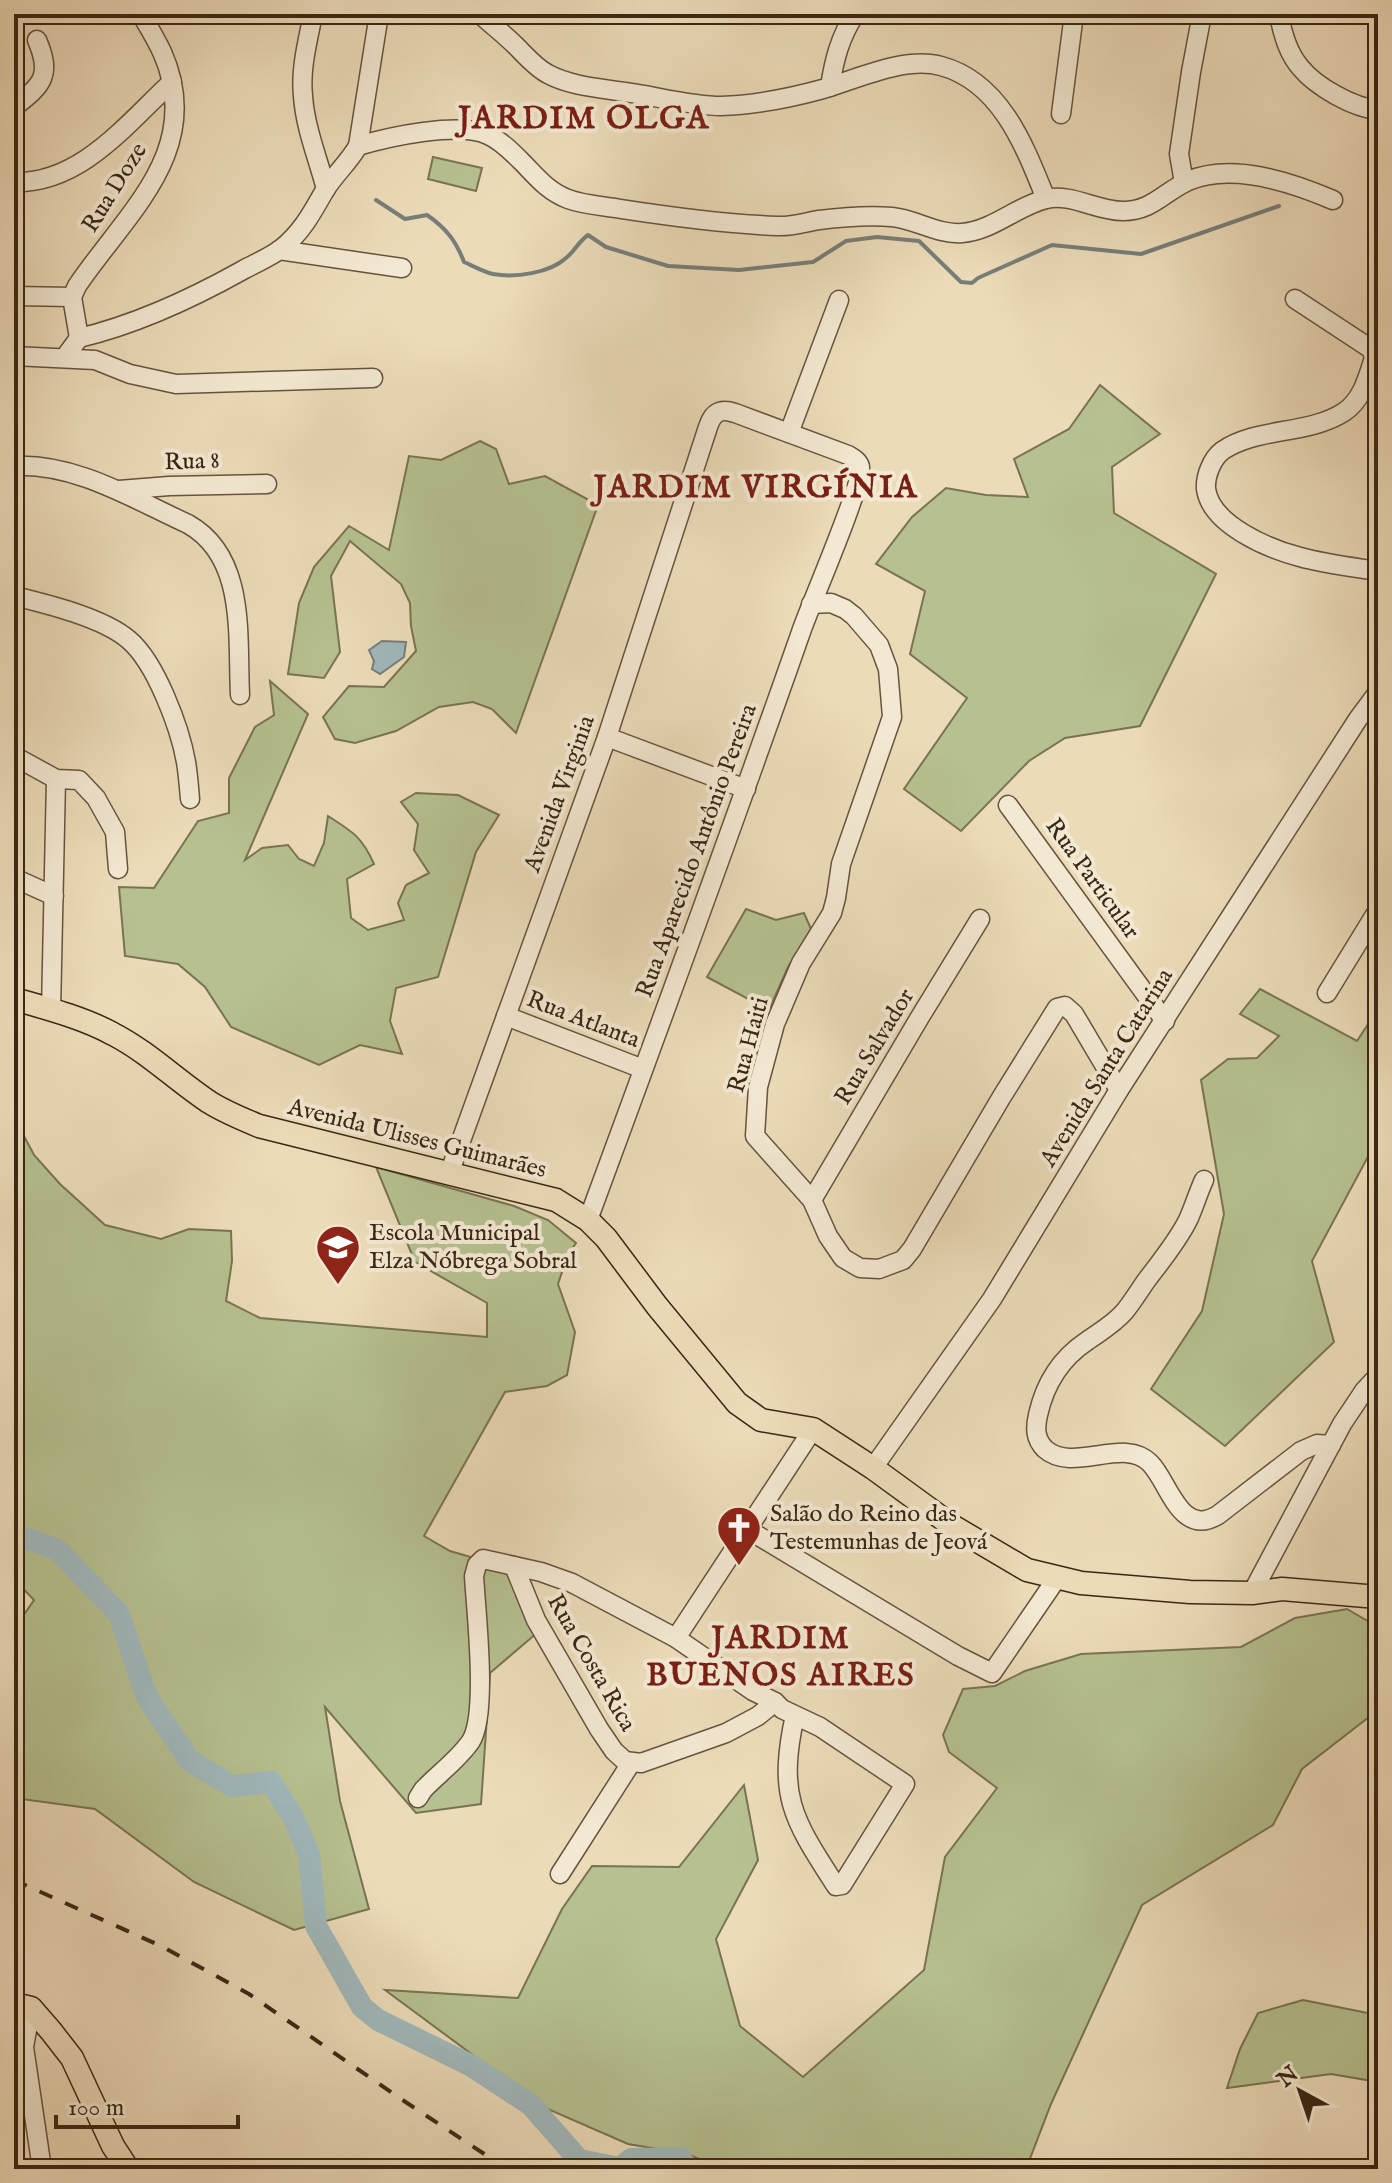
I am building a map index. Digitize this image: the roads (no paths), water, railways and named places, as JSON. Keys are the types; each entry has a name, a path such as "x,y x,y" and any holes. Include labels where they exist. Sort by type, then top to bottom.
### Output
{"main road":[{"name":"Avenida Ulisses Guimarães","path":"14,999 80,1019 113,1033 209,1102 259,1126 556,1200 588,1220 606,1238 737,1403 761,1420 813,1429 954,1527 1027,1570 1081,1583 1190,1592 1252,1593 1282,1589 1378,1597"},
{"path":"22,2006 51,2031 72,2058 113,2146 128,2169"}],"street":[{"name":"Rua Doze","path":"72,297 83,277 132,215 167,151 175,123 172,82 162,52 141,14"},
{"path":"313,14 302,92 304,111 326,189"},
{"path":"65,357 79,338 197,296 279,250 302,229 326,189 358,146 379,14"},
{"path":"480,14 542,70 558,79 719,106 779,100 896,67 918,63 940,65 968,78 991,97 1015,128 1046,199"},
{"path":"830,87 840,42 855,14"},
{"path":"1061,114 1074,14"},
{"path":"1184,183 1179,154 1202,14"},
{"path":"1279,14 1288,47 1310,77 1338,96 1378,110"},
{"path":"14,107 40,83 45,69 45,58 37,40"},
{"path":"14,182 34,181 83,162 172,82"},
{"path":"358,146 407,134 468,129 486,133 497,140 522,161 536,178 566,198 701,220 782,226 825,219 894,217 947,232 963,233 1046,199 1065,198 1124,211 1152,204 1184,183 1212,173 1242,174 1286,182 1333,200"},
{"path":"279,250 402,268"},
{"path":"14,296 72,297 79,338"},
{"path":"1295,299 1371,349 1374,357 1362,391 1351,407 1340,415 1251,439 1223,451 1216,457 1205,484 1208,497 1221,516 1265,544 1300,557 1378,571"},
{"path":"789,433 839,300"},
{"path":"14,356 95,360 130,374 176,384 373,378"},
{"name":"Avenida Virginia","path":"449,1174 607,737 708,427 715,414 722,410 789,433"},
{"name":"Rua Aparecido Antônio Pereira","path":"588,1220 860,474 857,461 848,455 789,433"},
{"path":"14,466 57,470 119,490 199,530 208,539 225,564 236,601 240,695"},
{"name":"Rua 8","path":"119,490 267,484"},
{"path":"14,596 110,627 130,640 141,652 161,686 171,713 186,761 190,799"},
{"name":"Rua Haiti","path":"811,604 831,603 845,609 879,645 890,677 892,717 841,864 832,913 801,963 775,1024 758,1087 755,1136 812,1200 828,1236 843,1258 860,1268 879,1269 903,1260 912,1249 1041,1031 1060,1006 1067,1007 1074,1014 1119,1090"},
{"name":"Avenida Santa Catarina","path":"873,1468 992,1299 1119,1090 1378,692"},
{"path":"607,737 746,789"},
{"path":"14,756 56,779 79,780 96,798 115,832 118,869"},
{"path":"51,1011 56,779"},
{"name":"Rua Particular","path":"1008,805 1165,1021"},
{"path":"14,878 54,896"},
{"path":"1327,993 1378,910"},
{"name":"Rua Salvador","path":"812,1200 980,919"},
{"name":"Rua Atlanta","path":"506,1016 643,1069"},
{"path":"1204,1180 1183,1228 1125,1312 1113,1324 1073,1350 1054,1372 1046,1386 1037,1417 1038,1439 1049,1452 1068,1459 1111,1454 1137,1455 1151,1463 1180,1510 1203,1521 1218,1515 1301,1451 1317,1444 1331,1445"},
{"path":"1252,1593 1353,1406 1378,1376"},
{"path":"676,1638 813,1429"},
{"path":"747,1529 958,1656 992,1673 1057,1578"},
{"path":"418,1798 467,1747 475,1733 479,1703 475,1568 481,1560 572,1583 676,1638 753,1691 820,1727 905,1784 842,1885 836,1886 799,1825 789,1795 787,1770 795,1715"},
{"name":"Rua Costa Rica","path":"514,1566 536,1620 599,1729 621,1758 631,1763 641,1763 726,1733 758,1716 775,1702"},
{"path":"560,1874 631,1763"},
{"path":"22,2006 20,2032 42,2169"}],"water":[{"path":"382,641 406,642 404,657 380,674 372,669 374,661 369,650"}],"waterway":[{"path":"376,200 405,219 427,215 450,236 464,262 493,274 522,275 542,271 559,263 588,235 606,247 668,266 739,270 813,262 846,241 877,237 919,241 961,282 972,283 1052,245 1141,254 1279,206"},
{"path":"14,1534 58,1550 119,1614 147,1697 190,1761 232,1786 271,1782 293,1817 309,1854 316,1926 362,2007 378,2020 470,2065 531,2105 579,2160 620,2168 631,2159 681,2158 686,2169"}],"railway":[{"path":"14,1880 163,1947 249,1994 401,2099 512,2169"}],"place":[{"name":"Escola Municipal Elza Nóbrega Sobral","path":"338,1286"},
{"name":"Salão do Reino das Testemunhas de Jeová","path":"739,1567"}],"district":[{"name":"JARDIM OLGA","path":"584,119"},
{"name":"JARDIM VIRGÍNIA","path":"756,488"},
{"name":"JARDIM BUENOS AIRES","path":"781,1658"}]}
